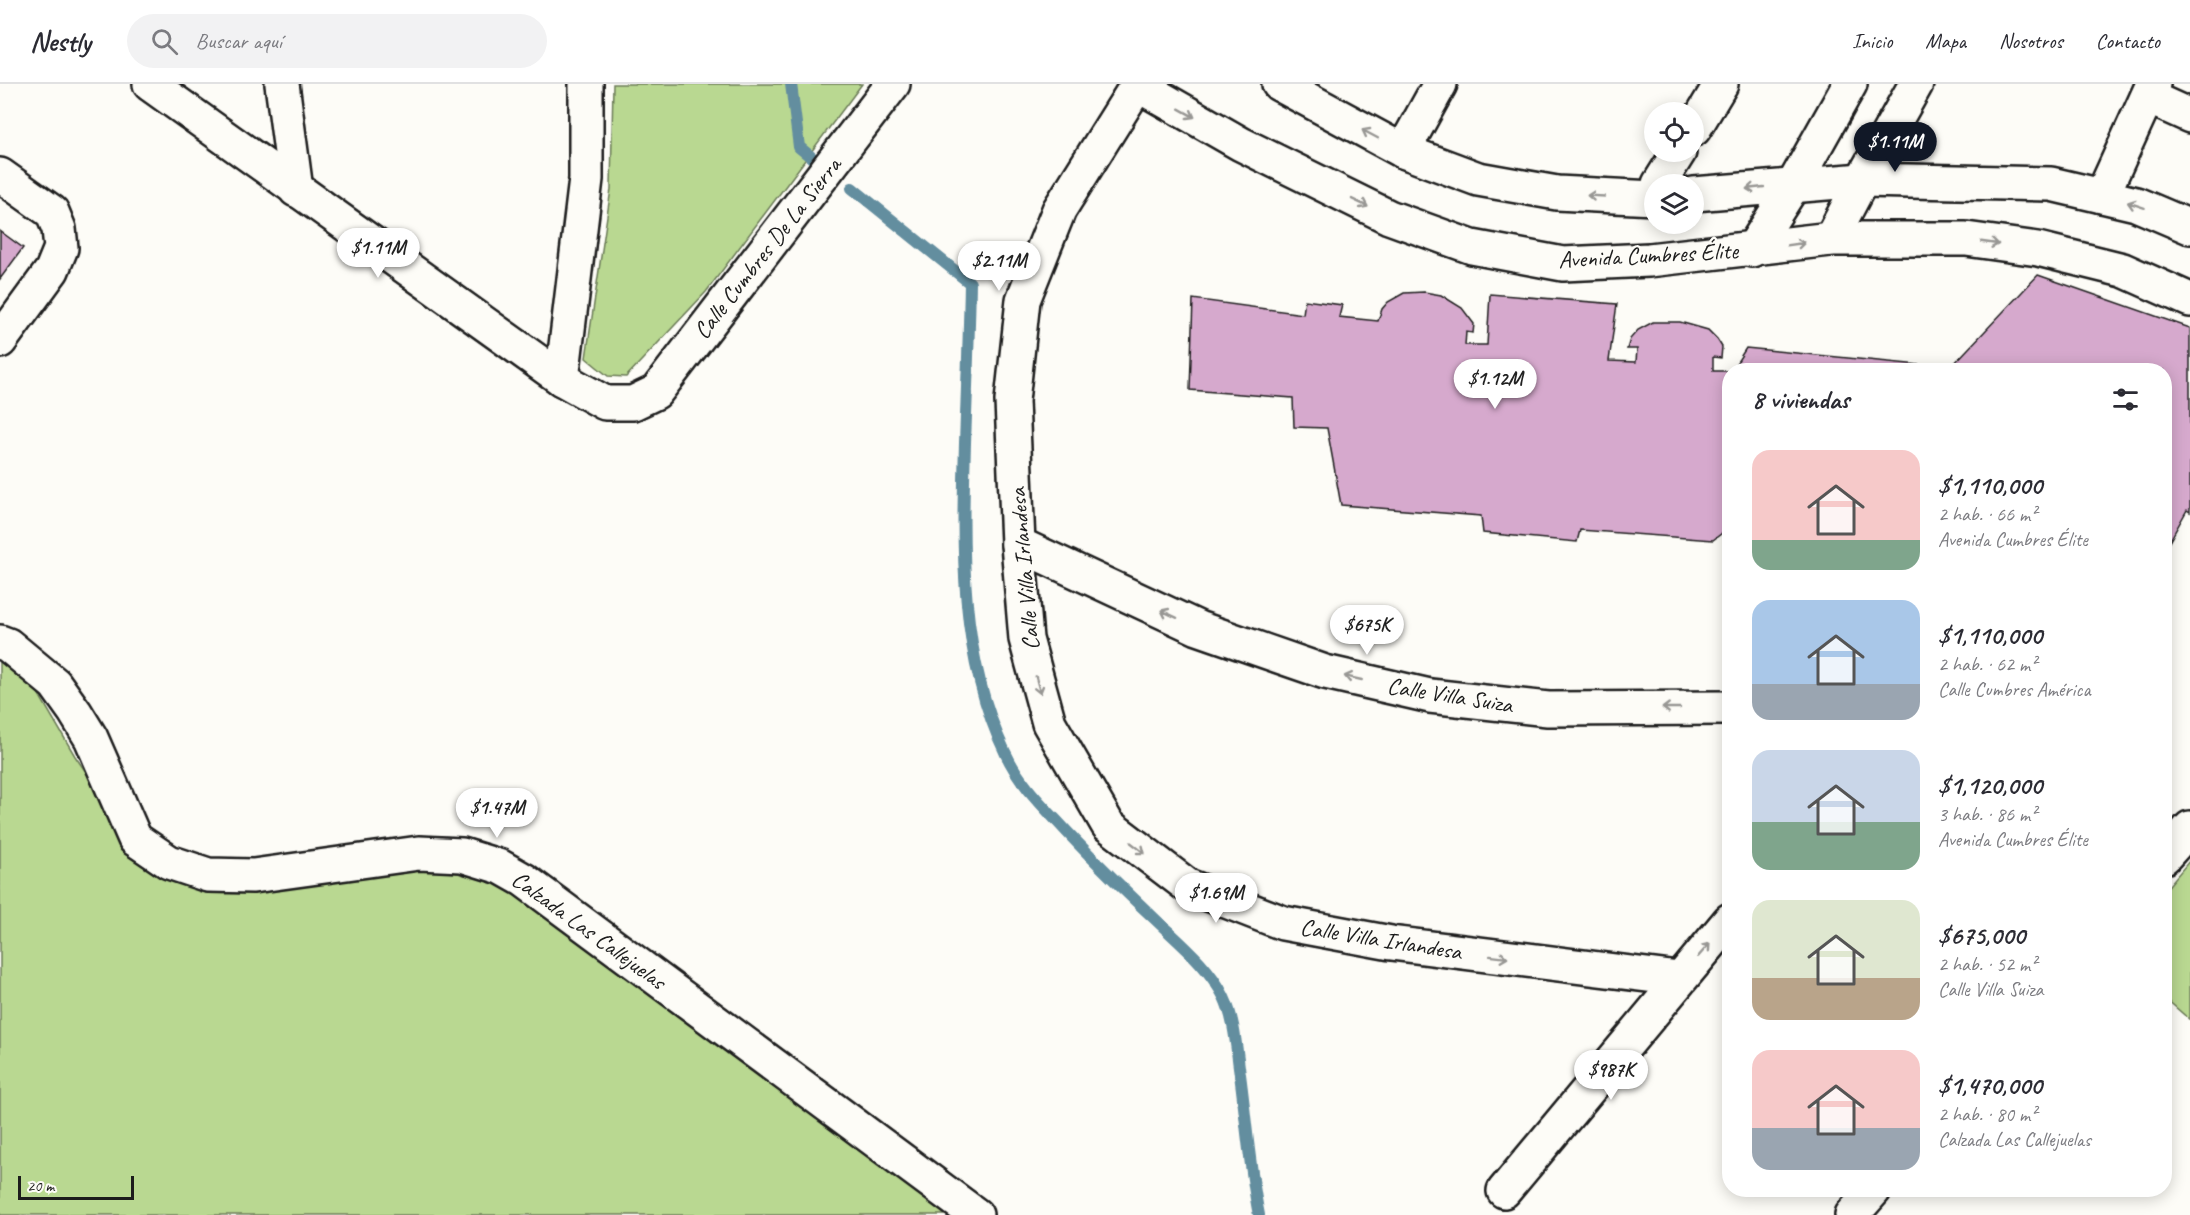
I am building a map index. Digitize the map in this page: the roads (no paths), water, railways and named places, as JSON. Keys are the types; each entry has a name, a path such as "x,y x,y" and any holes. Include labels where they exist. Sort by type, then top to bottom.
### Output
{"street":[{"path":"150,84 562,379 586,179 586,84"},
{"path":"282,84 296,190"},
{"name":"Calle Cumbres De La Sierra","path":"562,379 604,403 633,403 656,392 893,84"},
{"name":"Avenida Cumbres Élite","path":"1137,84 1241,144 1389,217 1472,247 1563,264 1649,260 1752,250 1831,239 1965,239 2038,249 2123,270 2190,300"},
{"name":"Calle Villa Irlandesa","path":"1137,84 1059,210 1023,300 1012,401 1018,544 1026,639 1049,723 1108,825 1188,886 1283,923 1391,943 1678,979"},
{"path":"1403,151 1440,84"},
{"path":"1704,112 1721,84"},
{"path":"1752,250 1794,184 1850,84"},
{"path":"1831,239 1916,84"},
{"path":"1293,88 1403,151 1479,179 1557,193 1644,193"},
{"path":"2102,196 2150,90 2190,116"},
{"path":"0,175 52,212 59,229 61,248 52,270 0,340"},
{"path":"1704,193 1862,180 2051,184 2136,204 2190,227"},
{"name":"Calle Villa Suiza","path":"1018,544 1198,628 1325,672 1430,696 1548,708 1722,708"},
{"name":"Calzada Las Callejuelas","path":"0,642 8,645 55,684 91,738 135,839 169,862 208,875 253,876 419,853 462,855 501,867 524,880 976,1215"},
{"path":"2172,848 2190,828"},
{"path":"1504,1191 1678,979 1722,929"},
{"path":"1852,1215 1868,1197"}],"waterway":[{"path":"791,84 799,147 816,161"},
{"path":"852,188 970,283 964,561 971,639 990,716 1010,762 1028,789 1093,859 1193,956 1210,975 1224,997 1234,1031 1259,1215"}]}
